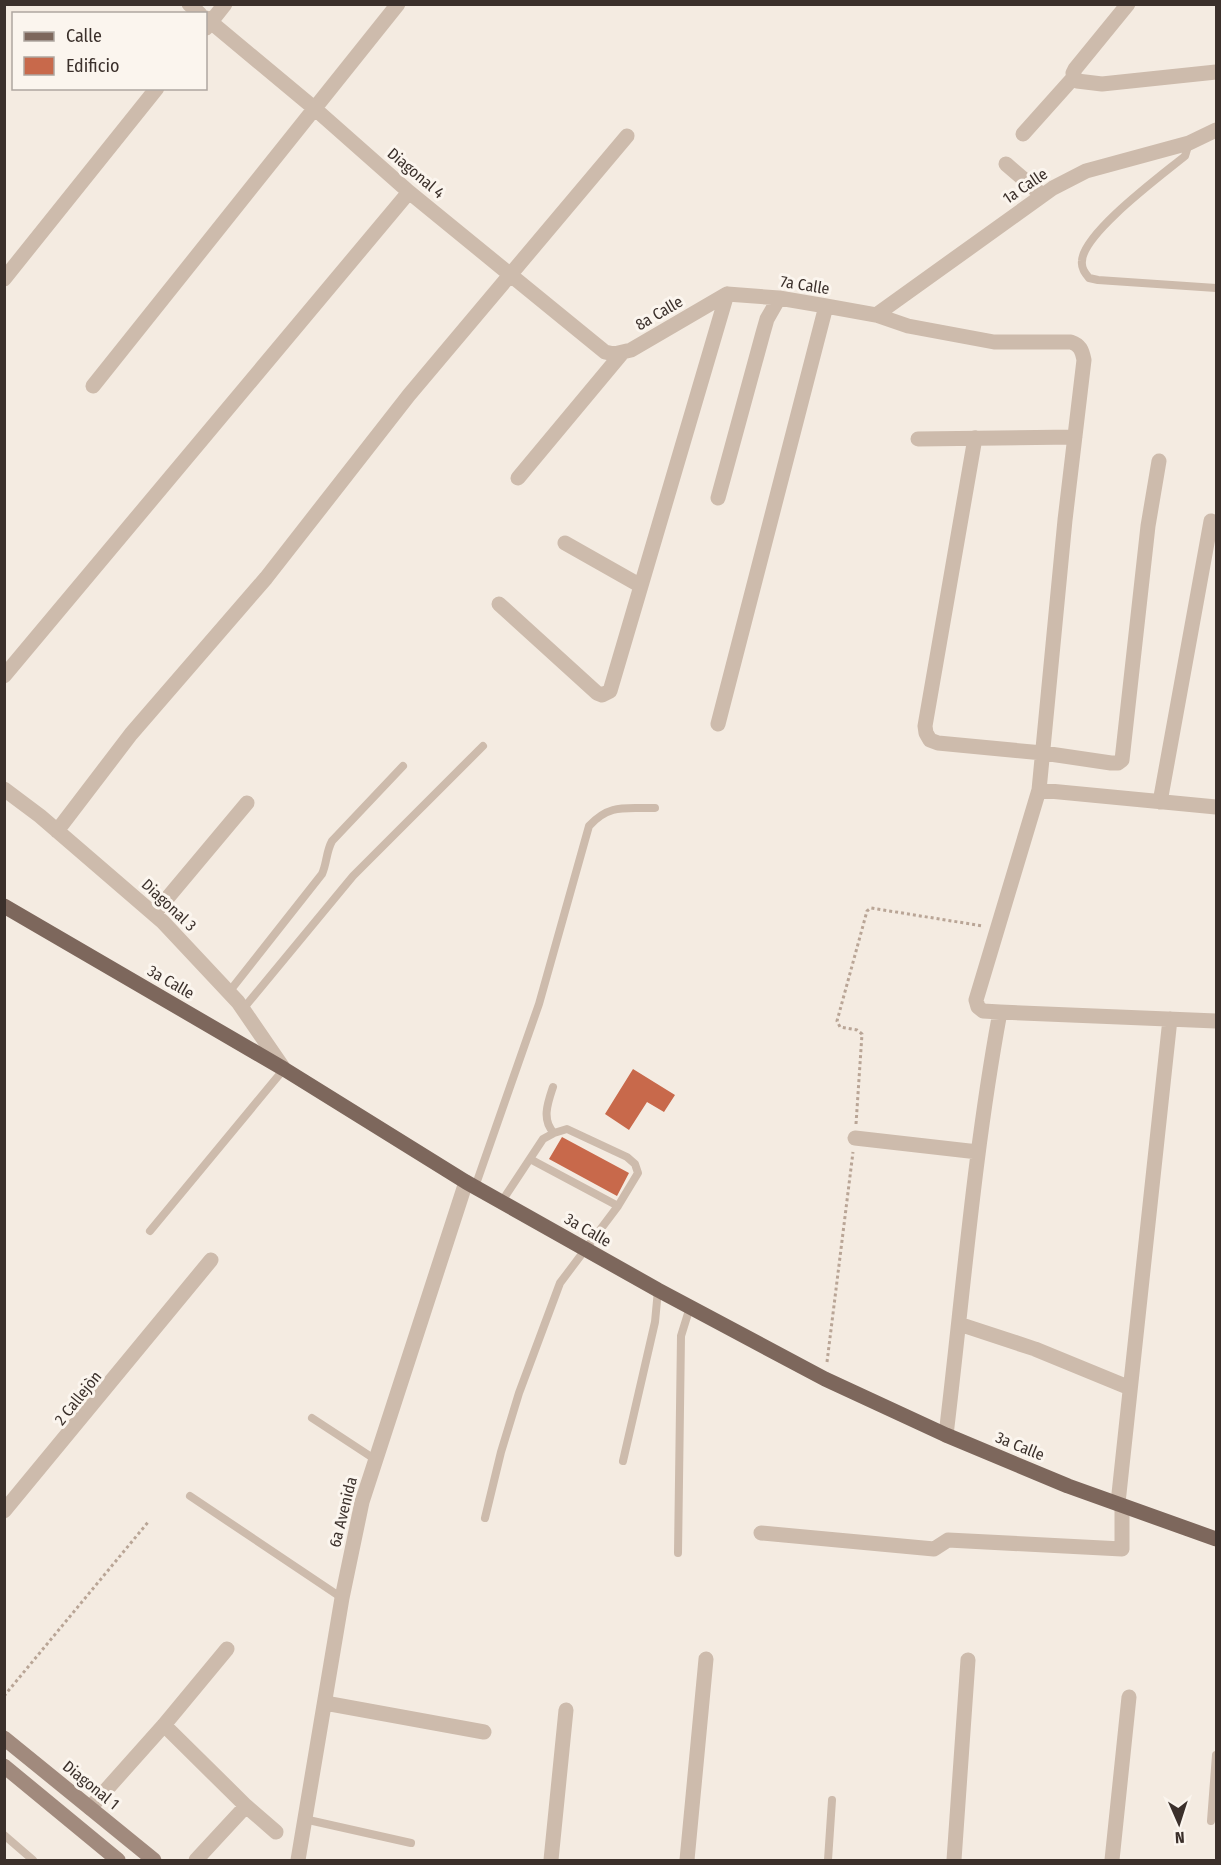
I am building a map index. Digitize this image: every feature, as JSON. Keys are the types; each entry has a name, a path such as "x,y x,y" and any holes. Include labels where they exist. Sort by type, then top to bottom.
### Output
{"main road":[{"name":"3a Calle","path":"4,906 284,1069 470,1184 658,1290 825,1379 946,1436 1068,1486 1216,1539"},
{"name":"3a Calle","path":"1190,1530 1216,1530"},
{"name":"3a Calle","path":"1190,1530 1216,1547"},
{"name":"Diagonal 1","path":"4,1738 154,1860"},
{"path":"4,1766 118,1860"}],"street":[{"path":"207,18 225,4"},
{"path":"93,386 398,4"},
{"path":"1023,134 1074,77 1075,69 1128,4"},
{"name":"Diagonal 4","path":"207,22 314,108 409,192 605,352"},
{"path":"1074,77 1081,83 1102,84 1216,72"},
{"path":"4,279 155,90"},
{"name":"1a Calle","path":"876,315 1042,195 1086,171 1189,143 1216,130"},
{"path":"57,831 131,734 266,578 409,395 627,136"},
{"path":"1006,164 1042,195"},
{"path":"4,676 409,192"},
{"path":"499,604 597,693 602,695 610,691 727,294"},
{"name":"7a Calle","path":"727,294 780,298 826,306 876,315 908,326 994,342 1071,342 1078,344 1083,352 1084,360 1075,437"},
{"name":"8a Calle","path":"605,352 614,354 623,352 727,294"},
{"path":"718,498 767,319 780,298"},
{"path":"718,724 826,306"},
{"path":"518,478 623,352"},
{"path":"918,439 1075,437 1039,790 976,1000 978,1007 983,1011 1216,1021"},
{"path":"975,438 925,726 930,740 938,742 1111,763 1118,763 1122,760 1148,526 1159,461"},
{"path":"1160,802 1211,521"},
{"path":"564,543 641,586"},
{"name":"Diagonal 3","path":"4,789 154,914 229,992 284,1069"},
{"path":"1039,790 1216,807"},
{"path":"154,914 247,803"},
{"path":"946,1436 978,1152 1000,1012"},
{"path":"761,1533 934,1549 948,1540 1122,1549 1120,1504 1130,1388 1170,1019"},
{"path":"855,1138 978,1152"},
{"name":"6a Avenida","path":"298,1860 342,1598 362,1502 470,1184"},
{"path":"175,1304 211,1260"},
{"path":"959,1324 1035,1349 1130,1388"},
{"path":"8,1506 42,1466"},
{"path":"90,1808 164,1725 227,1649"},
{"path":"687,1860 706,1659"},
{"path":"954,1860 968,1660"},
{"path":"1112,1860 1129,1697"},
{"path":"325,1703 484,1732"},
{"path":"551,1860 566,1710"},
{"path":"164,1725 246,1806 276,1832"},
{"path":"196,1860 246,1806"}],"lane":[{"path":"1189,143 1185,156 1108,221 1086,247 1082,260 1083,270 1089,278 1098,280 1216,288"},
{"path":"243,1009 353,876 483,746"},
{"path":"229,992 322,874 327,862 327,849 332,841 402,766"},
{"path":"470,1184 539,1004 589,826 600,814 614,809 655,808"},
{"path":"150,1231 284,1069"},
{"path":"553,1087 547,1104 546,1120 548,1127 554,1133"},
{"path":"486,1518 501,1452 560,1283 618,1206 638,1173 635,1164 627,1157 567,1129 543,1139 502,1201"},
{"path":"530,1160 618,1206"},
{"path":"623,1461 655,1322 658,1290"},
{"name":"2 Callejòn","path":"42,1466 175,1304"},
{"path":"678,1553 681,1336 690,1307"},
{"path":"312,1418 376,1460"},
{"path":"190,1496 342,1598"},
{"path":"1210,1821 1216,1755"},
{"path":"828,1860 832,1800"},
{"path":"304,1819 411,1843"},
{"path":"4,1835 33,1860"}],"path":[{"path":"825,1379 855,1138 862,1034 857,1030 840,1027 837,1021 867,911 871,908 999,929"},
{"path":"4,1696 149,1521"}],"building":[{"path":"633,1069 675,1095 664,1112 647,1102 629,1130 605,1114"},
{"path":"562,1137 629,1173 617,1196 549,1159"}]}
